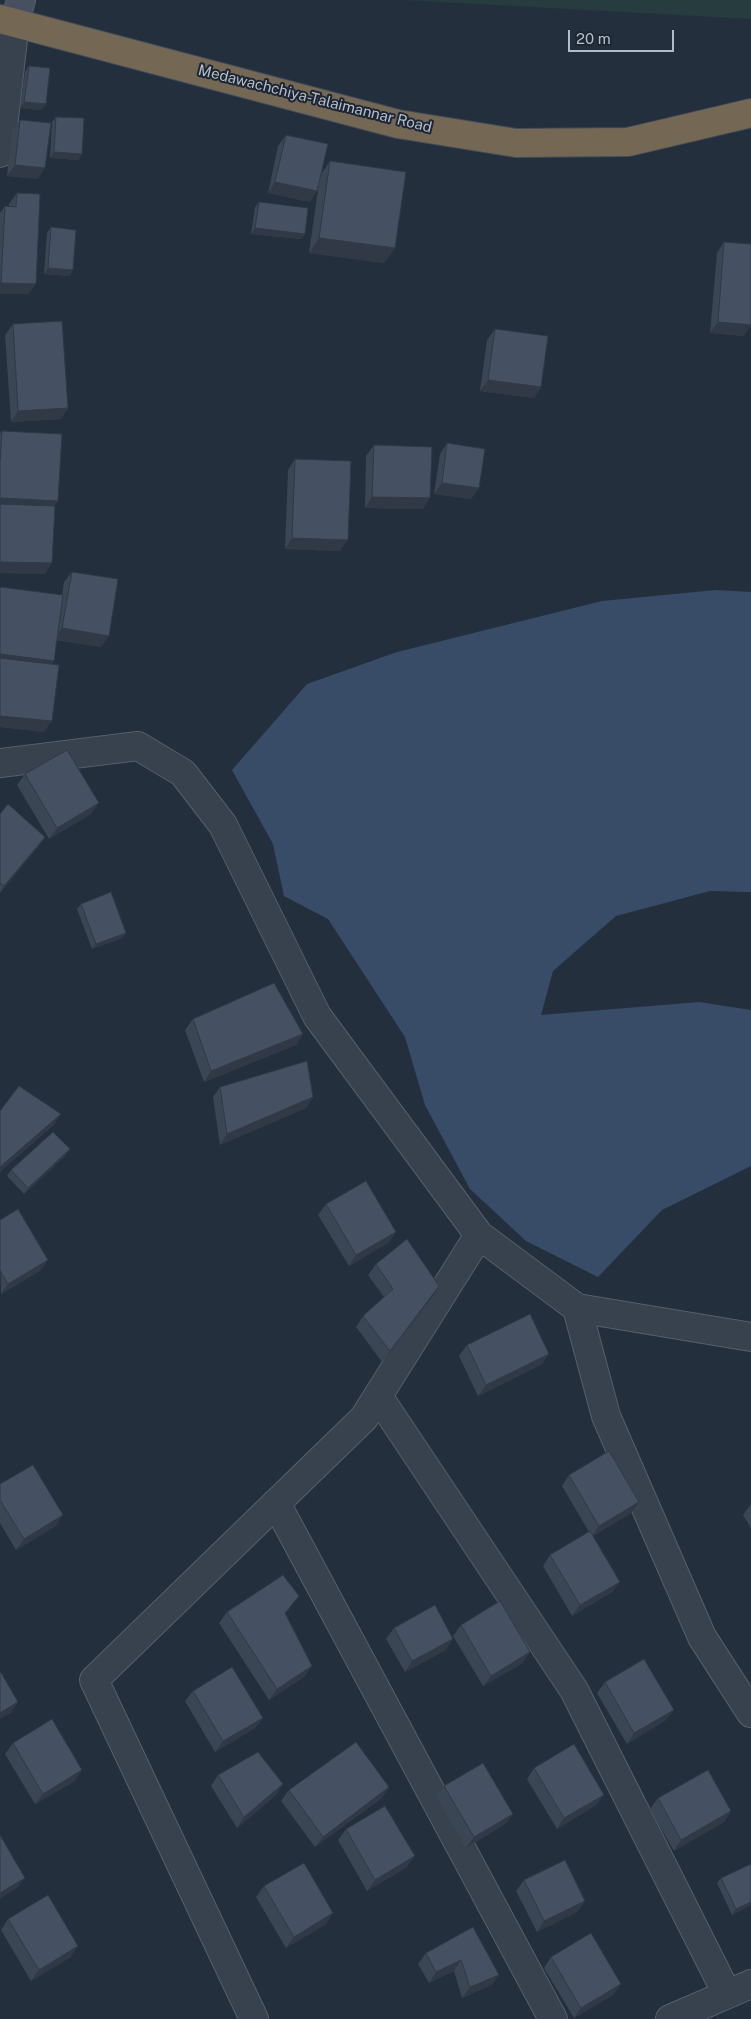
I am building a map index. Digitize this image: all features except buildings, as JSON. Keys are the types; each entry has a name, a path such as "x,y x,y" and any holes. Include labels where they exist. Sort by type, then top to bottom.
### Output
{"highway":[{"name":"Medawachchiya-Talaimannar Road","path":"12,14 398,124 516,143 628,142 751,113"}],"street":[{"path":"0,153 12,14"},
{"path":"0,763 138,746 183,773 223,825 317,1016 479,1236 577,1308 751,1337"},
{"path":"254,2019 94,1680 364,1418 479,1236"},
{"path":"577,1308 610,1425 702,1637 751,1713"},
{"path":"378,1396 574,1690 739,1989 670,2019"},
{"path":"276,1504 553,2019"}],"green space":[{"path":"405,0 751,0 751,19"}],"water":[{"path":"716,590 751,592 751,892 710,891 616,916 553,971 541,1015 699,1002 751,1010 751,1166 662,1210 598,1277 526,1241 470,1189 425,1105 405,1037 328,919 284,896 273,844 232,770 307,684 397,652 602,601"}]}
